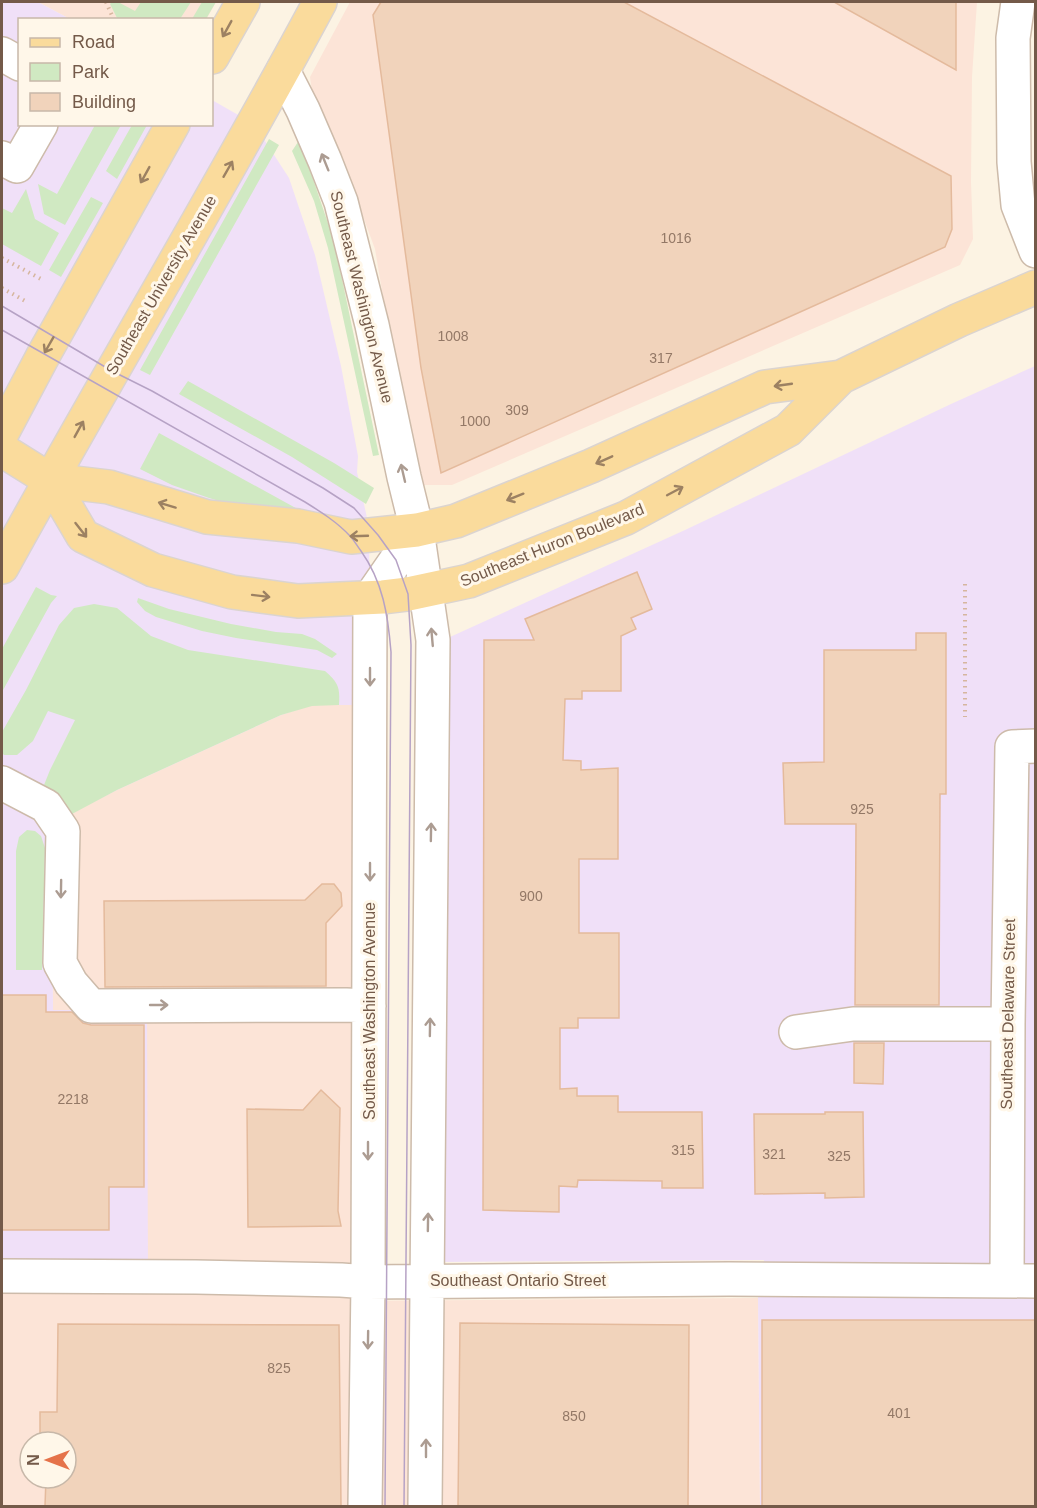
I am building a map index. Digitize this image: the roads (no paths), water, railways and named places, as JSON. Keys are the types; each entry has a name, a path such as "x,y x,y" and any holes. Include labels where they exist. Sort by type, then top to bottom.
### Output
{"main road":[{"path":"213,55 243,2"},
{"name":"Southeast University Avenue","path":"2,567 254,124 320,2"},
{"path":"2,433 172,126"},
{"name":"Southeast Huron Boulevard","path":"50,480 109,486 207,517 298,526 351,537 417,530 456,521 591,466 765,387 841,377 959,320 1035,287"},
{"name":"Southeast Huron Boulevard","path":"50,480 83,536 153,570 232,592 298,601 408,594 469,581 626,518 788,430 841,377"},
{"path":"2,450 50,480"}],"street":[{"path":"1018,2 1013,38 1014,162 1018,205 1035,251"},
{"path":"2,54 18,63"},
{"name":"Southeast Washington Avenue","path":"283,71 326,161 341,202 372,325 417,530 433,640 425,1506"},
{"path":"2,158 17,166 40,126"},
{"path":"370,598 417,530"},
{"name":"Southeast Washington Avenue","path":"365,1506 370,598"},
{"name":"Southeast Delaware Street","path":"1021,1281 1008,1024 1024,747"},
{"path":"2,783 46,806 63,831 60,963 71,983 91,1006 369,1006"},
{"path":"796,1032 853,1024 1008,1024"},
{"name":"Southeast Ontario Street","path":"2,1276 219,1277 368,1282 729,1279 1021,1281"}],"tram line":[{"path":"2,306 112,371 152,391 323,488 354,508 396,560 408,594 411,645 404,1506"},
{"path":"2,330 323,513 353,539 375,575 383,599 391,652 385,1506"}]}
